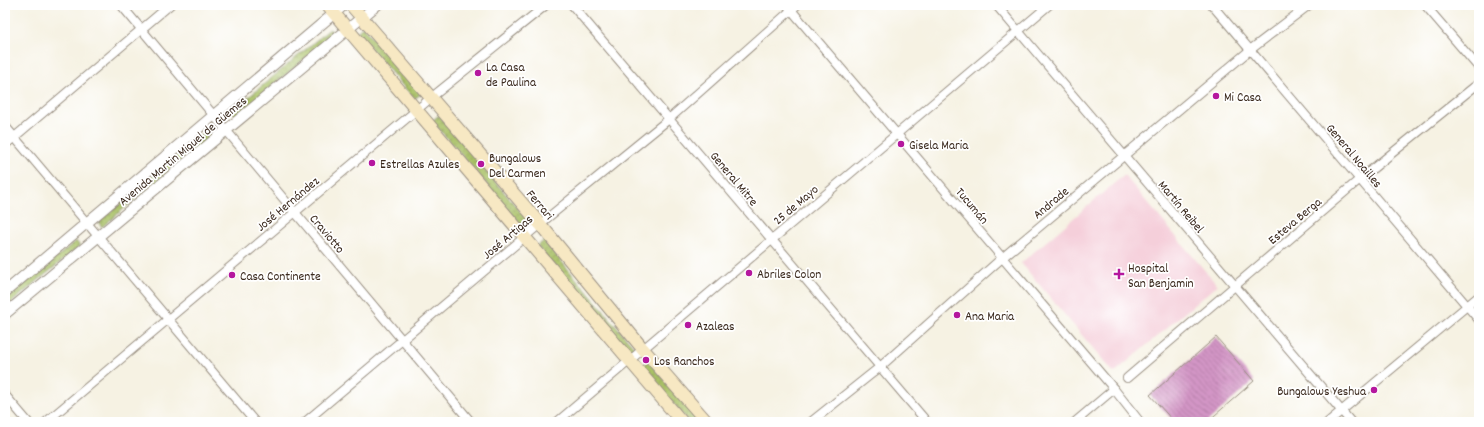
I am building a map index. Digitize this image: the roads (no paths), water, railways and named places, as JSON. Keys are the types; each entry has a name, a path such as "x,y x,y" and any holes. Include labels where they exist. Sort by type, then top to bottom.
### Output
{"main road":[{"name":"Ferrari","path":"351,5 432,97 540,224 643,349 707,422"},
{"path":"331,9 524,238 682,422"}],"street":[{"name":"Craviotto","path":"121,5 470,422"},
{"path":"5,145 170,5"},
{"name":"Avenida Martin Miguel de Güemes","path":"5,292 214,115 331,9 344,5"},
{"name":"Avenida Martin Miguel de Güemes","path":"5,314 377,5"},
{"name":"José Hernández","path":"46,422 416,110 546,5"},
{"name":"General Mitre","path":"572,5 927,422"},
{"name":"Martín Reibel","path":"996,5 1351,422"},
{"name":"25 de Mayo","path":"557,422 1049,5"},
{"name":"General Noailles","path":"1212,5 1479,320"},
{"name":"Andrade","path":"811,422 880,367 1002,258 1250,50 1308,5"},
{"path":"1425,5 1479,68"},
{"name":"José Artigas","path":"306,422 540,224 669,119 792,7"},
{"name":"Tucumán","path":"792,7 896,134 1114,389 1140,422"},
{"name":"Esteva Berga","path":"1127,378 1360,179 1479,83"},
{"path":"5,126 254,422"},
{"path":"1328,422 1479,296"},
{"path":"1075,422 1114,389"},
{"path":"5,395 28,422"}],"place":[{"name":"La Casa de Paulina","path":"478,73"},
{"name":"Mi Casa","path":"1216,96"},
{"name":"Gisela Maria","path":"901,144"},
{"name":"Estrellas Azules","path":"372,163"},
{"name":"Bungalows Del Carmen","path":"481,164"},
{"name":"Abriles Colon","path":"749,273"},
{"name":"Hospital San Benjamin","path":"1119,274"},
{"name":"Casa Continente","path":"232,275"},
{"name":"Ana Maria","path":"957,315"},
{"name":"Azaleas","path":"688,325"},
{"name":"Los Ranchos","path":"646,360"},
{"name":"Bungalows Yeshua","path":"1374,390"}]}
